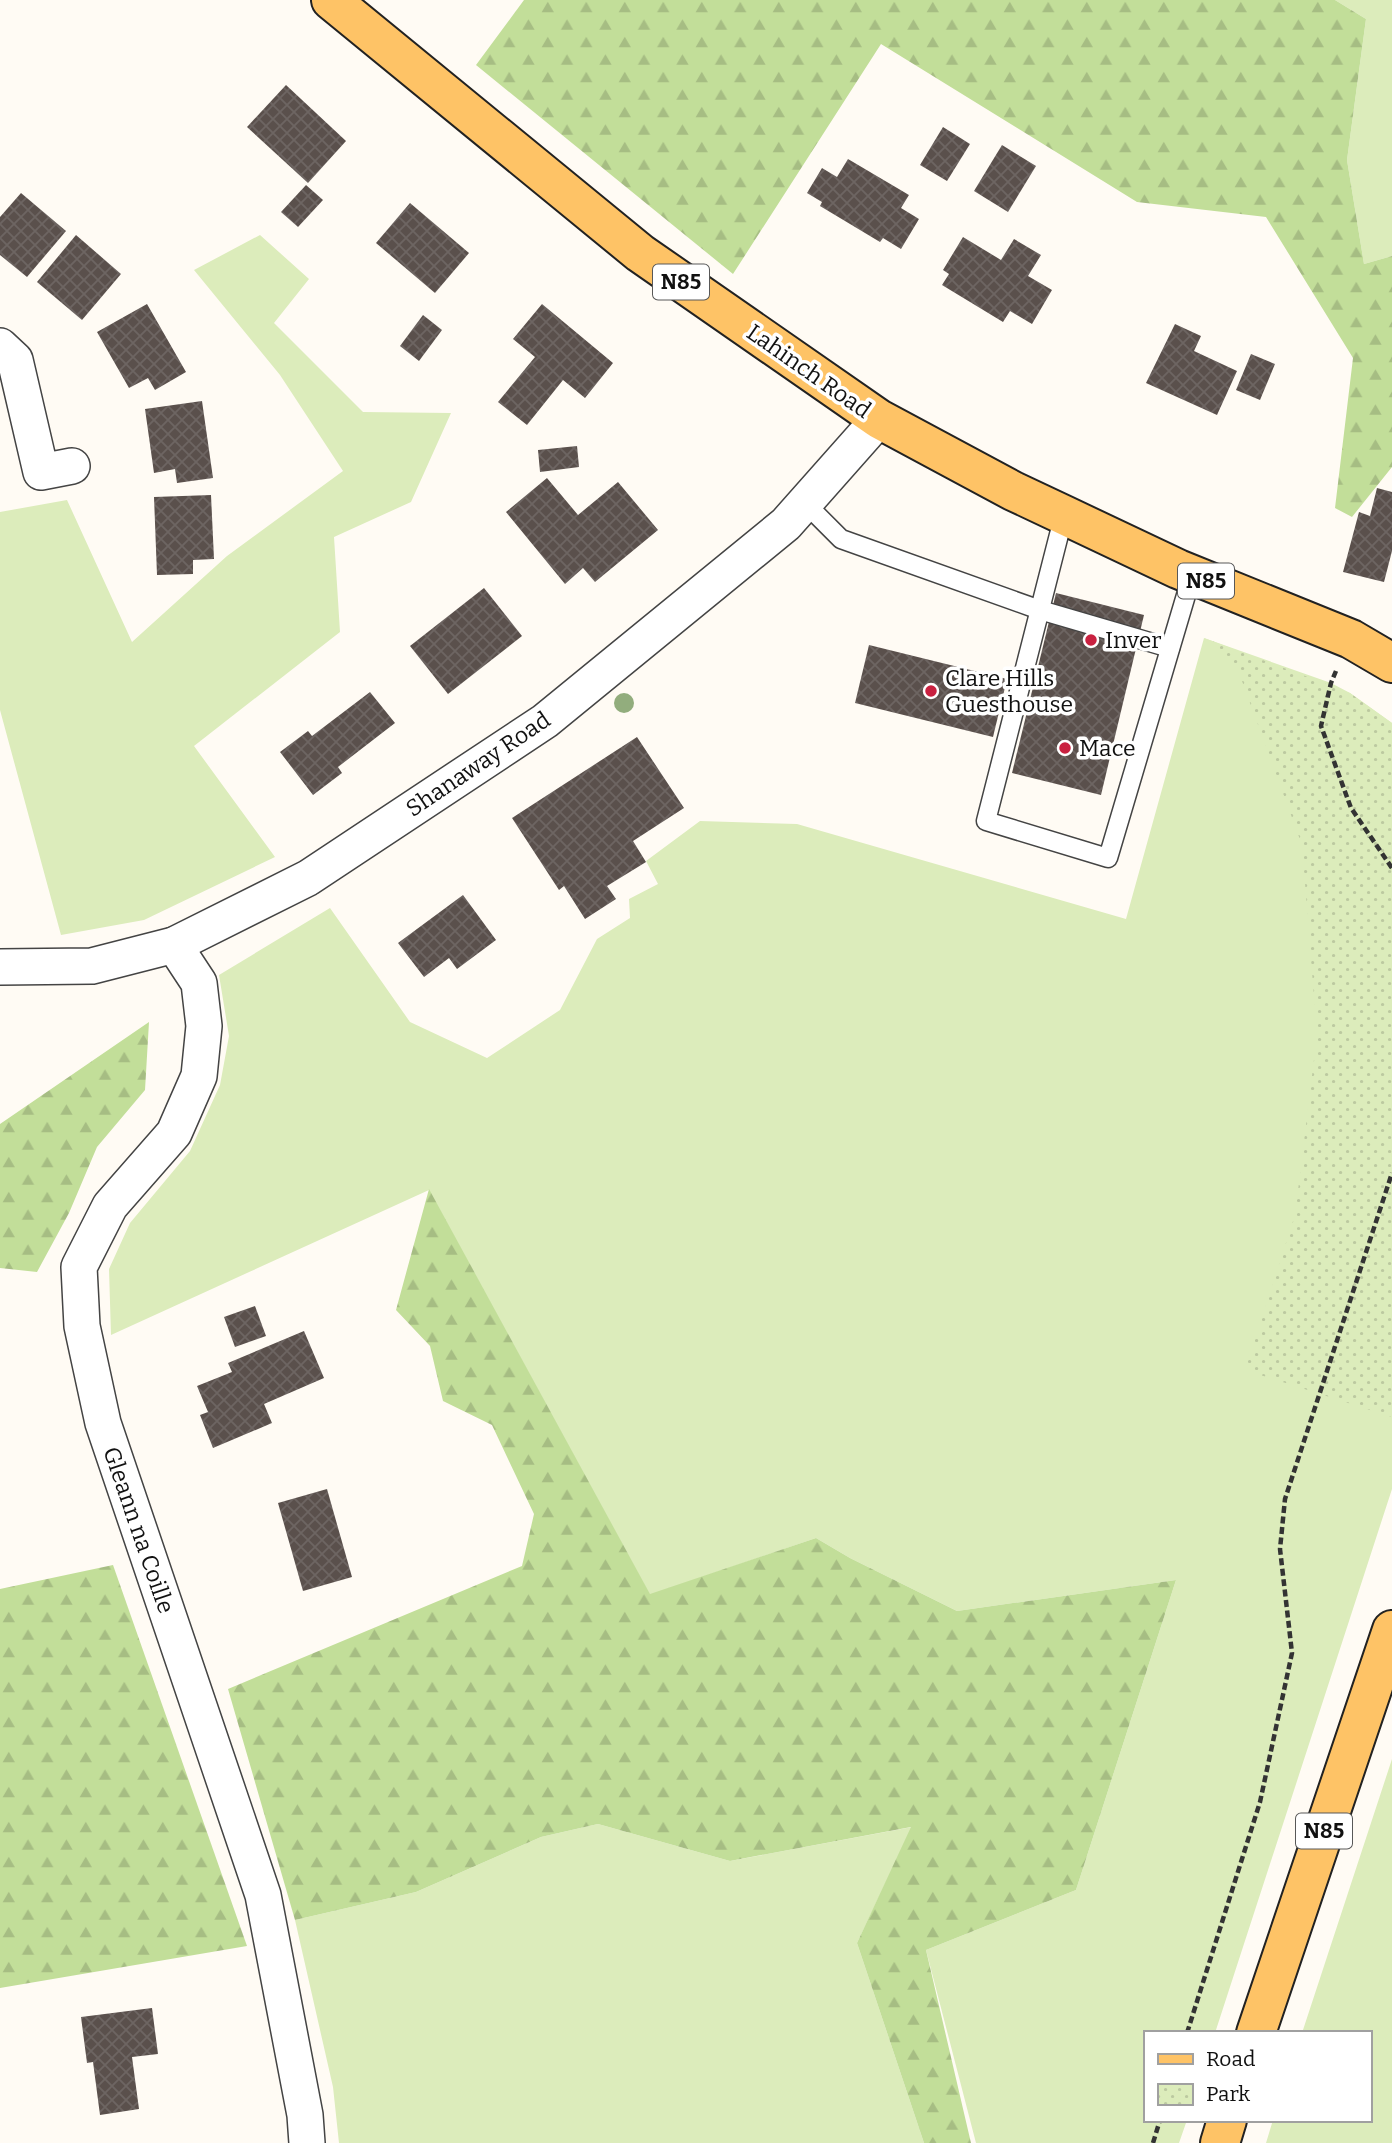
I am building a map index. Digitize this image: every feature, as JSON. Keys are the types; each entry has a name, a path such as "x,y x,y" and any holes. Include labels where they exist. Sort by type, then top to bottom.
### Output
{"main road":[{"name":"Lahinch Road","path":"331,0 640,253 879,419 1013,491 1192,575 1351,639 1392,663"},
{"name":"Lahinch Road","path":"1351,639 1392,646"},
{"name":"N85","path":"1257,2031 1392,1630"},
{"path":"1220,2143 1226,2122"}],"street":[{"path":"0,346 15,360 41,471 72,466"},
{"name":"Shanaway Road","path":"0,967 92,966 174,944 309,878 545,721 786,524 879,419"},
{"name":"Gleann na Coille","path":"174,944 198,983 204,1026 199,1076 174,1133 110,1206 79,1267 82,1326 103,1423 263,1895 305,2115 307,2143"}],"lane":[{"path":"805,503 841,539 1040,610 1170,648"},
{"path":"1064,515 986,821 1108,858 1192,575"}],"path":[{"path":"1351,639 1331,683 1321,726 1350,808 1392,869"},
{"path":"1188,2031 1260,1802 1292,1653 1280,1549 1284,1499 1392,1173"},
{"path":"1153,2143 1159,2122"}],"green space":[{"path":"524,0 1335,0 1366,19 1347,160 1364,264 1392,256 1392,467 1352,517 1335,508 1353,358 1266,217 1137,202 881,44 733,274 476,65"},
{"path":"1335,0 1392,0 1392,256 1364,264 1347,160 1366,19"},
{"path":"260,235 309,279 274,323 363,412 451,413 411,502 334,537 340,632 194,746 275,857 144,920 61,935 0,710 0,512 67,500 132,642 227,556 343,471 280,375 194,270"},
{"path":"1204,638 1331,683 1392,723 1392,1489 1216,2031 1144,2031 1144,2122 1186,2122 1179,2143 976,2143 926,1950 1076,1890 1176,1580 957,1611 850,1558 816,1538 650,1595 429,1190 111,1335 109,1269 130,1223 190,1151 220,1085 229,1036 219,975 330,908 410,1022 487,1058 560,1010 597,939 630,918 629,899 658,884 646,861 700,821 797,824 1126,919"},
{"path":"1204,638 1350,693 1392,723 1392,1417 1245,1370 1295,1215 1317,1035 1302,845 1238,670"},
{"path":"149,1022 145,1090 97,1147 69,1213 37,1272 0,1268 0,1124"},
{"path":"429,1189 650,1594 816,1538 850,1558 957,1611 1176,1580 1076,1890 926,1950 971,2143 924,2143 857,1943 911,1827 730,1861 598,1824 541,1837 416,1892 295,1920 228,1689 522,1566 534,1514 492,1425 443,1401 430,1346 396,1310"},
{"path":"113,1565 247,1946 0,1988 0,1589"},
{"path":"1392,1759 1392,2143 1266,2143 1272,2122 1371,2122 1371,2031 1303,2031"},
{"path":"598,1824 730,1861 912,1827 857,1943 924,2143 339,2143 333,2087 295,1920 416,1892 541,1837"}],"building":[{"path":"286,85 346,141 308,183 247,127"},
{"path":"943,127 970,144 947,181 920,165"},
{"path":"1002,145 1036,166 1008,212 974,191"},
{"path":"848,159 909,195 901,208 919,219 901,249 883,238 880,242 820,206 822,202 807,193 822,168 837,177"},
{"path":"306,185 323,200 298,227 281,212"},
{"path":"21,193 66,231 27,277 0,255 0,217"},
{"path":"410,203 469,253 435,293 376,243"},
{"path":"76,235 121,274 82,320 37,282"},
{"path":"963,237 1001,260 1014,239 1041,255 1028,276 1052,290 1032,324 1010,311 1003,322 942,285 949,274 943,270"},
{"path":"147,304 186,372 155,390 148,378 129,388 97,332"},
{"path":"542,304 613,363 585,398 563,380 527,425 498,402 535,357 513,339"},
{"path":"423,315 442,330 419,361 400,346"},
{"path":"1175,324 1201,336 1194,351 1237,371 1217,415 1146,383"},
{"path":"1251,354 1275,364 1260,400 1236,390"},
{"path":"202,401 213,478 177,483 175,469 154,473 145,409"},
{"path":"577,446 579,467 540,472 538,450"},
{"path":"547,478 578,515 618,482 658,530 595,582 583,568 565,584 506,512"},
{"path":"1377,488 1392,492 1392,551 1384,582 1343,572 1359,512 1370,516"},
{"path":"211,495 214,559 193,560 193,574 157,575 154,497"},
{"path":"484,588 522,636 448,694 410,646"},
{"path":"1056,593 1144,615 1101,795 1012,773"},
{"name":"Clare Hills Guesthouse","path":"869,645 1007,679 993,737 855,703"},
{"path":"370,692 395,723 338,767 342,773 313,795 280,752 308,731 312,736"},
{"path":"637,737 684,808 633,841 646,862 607,886 616,899 585,919 564,886 559,890 512,818"},
{"path":"463,895 496,940 457,969 449,958 424,977 398,943"},
{"path":"255,1306 266,1336 235,1347 224,1317"},
{"path":"304,1331 324,1378 264,1404 272,1423 213,1448 200,1415 208,1412 197,1386 232,1372 228,1363"},
{"path":"327,1489 352,1577 303,1591 278,1503"},
{"path":"152,2008 158,2054 132,2057 139,2109 100,2115 93,2062 87,2063 81,2017"}],"place":[{"name":"Inver","path":"1091,640"},
{"name":"Clare Hills Guesthouse","path":"931,691"},
{"name":"Mace","path":"1065,748"}]}
